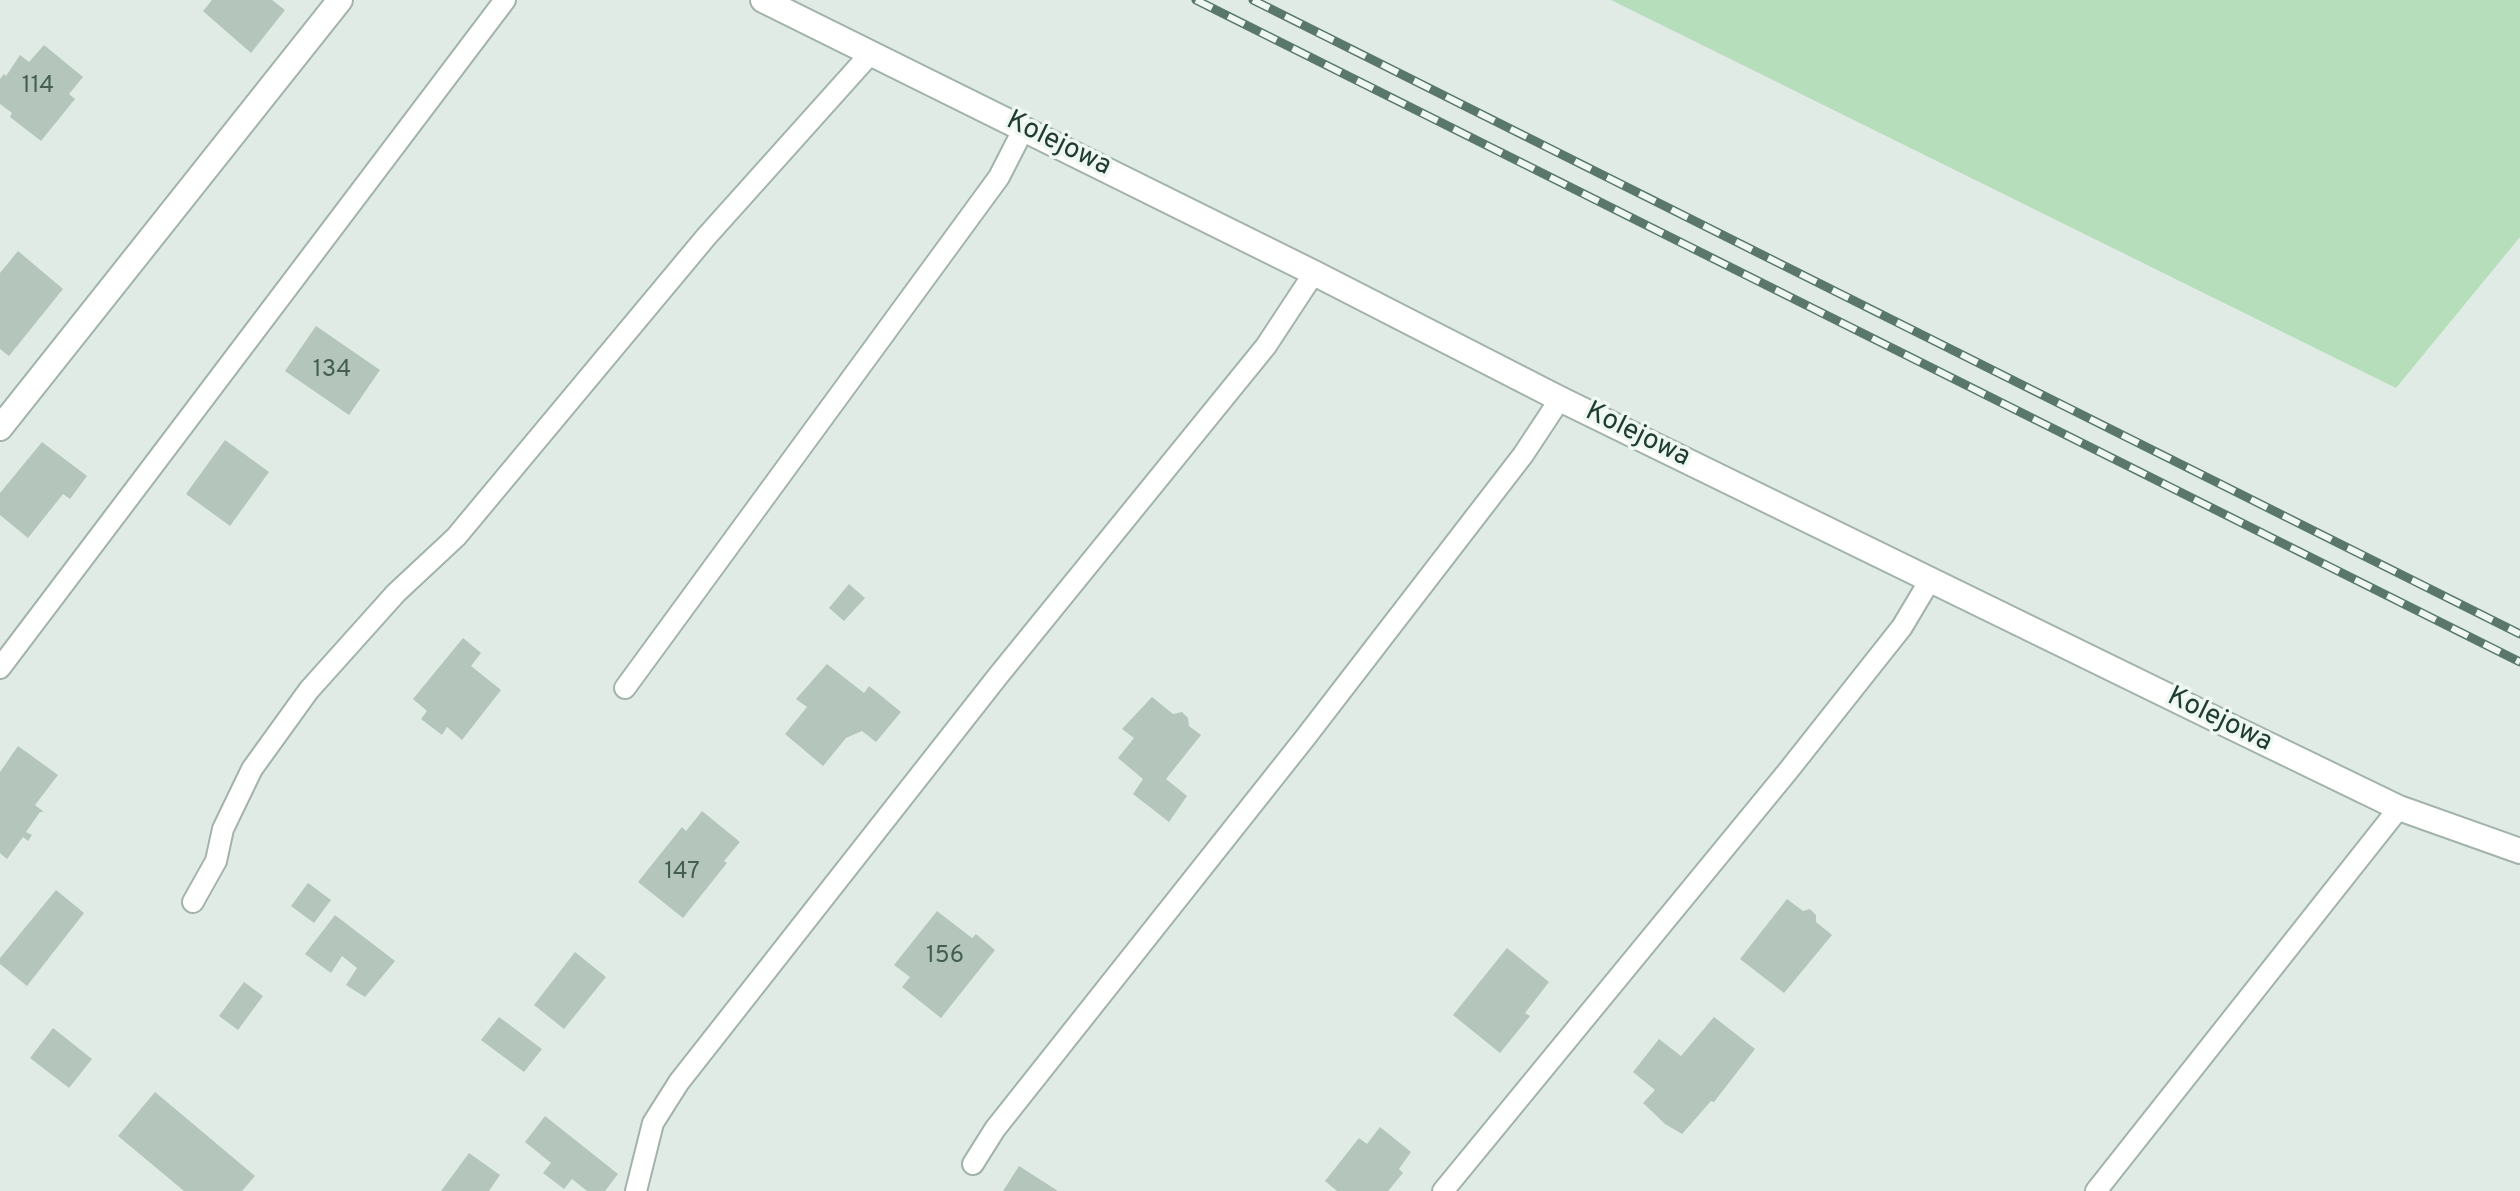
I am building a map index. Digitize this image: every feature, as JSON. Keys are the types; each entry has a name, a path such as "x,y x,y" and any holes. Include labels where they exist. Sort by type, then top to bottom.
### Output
{"street":[{"path":"0,428 340,0"},
{"name":"Kolejowa","path":"763,0 1314,273 1560,399 2399,808 2520,851"}],"lane":[{"path":"0,668 505,0"},
{"path":"193,902 216,861 223,829 252,769 309,690 396,593 456,537 706,237 871,53"},
{"path":"625,688 999,177 1024,128"},
{"path":"636,1191 653,1123 679,1082 1043,620 1266,346 1314,273"},
{"path":"973,1164 995,1129 1523,455 1560,399"},
{"path":"1443,1191 1788,771 1902,627 1930,580"},
{"path":"2096,1191 2399,808"}],"green space":[{"path":"1611,0 2520,0 2520,237 2396,388"}],"building":[{"path":"212,0 272,0 285,10 251,53 203,11"},
{"path":"44,45 83,77 69,94 75,99 41,141 10,117 12,113 0,104 0,79 4,74 6,76 20,55 29,62"},
{"path":"18,251 63,289 9,356 0,349 0,273"},
{"path":"316,326 380,370 349,415 285,371"},
{"path":"225,440 269,472 230,526 186,494"},
{"path":"42,442 87,476 70,499 63,494 28,538 0,515 0,493"},
{"path":"849,584 865,598 844,621 829,608"},
{"path":"463,638 481,653 471,666 501,690 462,740 447,727 442,735 421,719 427,711 413,699"},
{"path":"827,664 864,693 869,686 901,712 876,742 862,731 846,738 823,766 785,734 807,707 796,699"},
{"path":"1152,697 1173,714 1182,712 1188,718 1189,726 1201,735 1166,779 1187,796 1169,822 1133,794 1143,779 1118,758 1134,738 1122,729"},
{"path":"18,746 58,775 35,805 44,812 40,812 26,832 32,835 28,841 23,837 7,859 0,853 0,772"},
{"path":"702,811 740,842 683,918 638,882 682,827 686,831"},
{"path":"308,883 331,900 314,923 291,906"},
{"path":"56,890 84,913 27,986 0,964 0,958"},
{"path":"1787,899 1803,911 1810,909 1816,915 1816,922 1832,935 1784,993 1740,959"},
{"path":"937,911 972,938 976,934 995,950 941,1018 902,987 910,977 894,965"},
{"path":"335,915 395,961 365,997 346,985 357,968 342,956 331,973 305,954"},
{"path":"1507,948 1549,982 1525,1013 1530,1016 1500,1053 1453,1015"},
{"path":"575,952 606,977 564,1029 534,1005"},
{"path":"244,982 263,996 238,1030 219,1016"},
{"path":"499,1017 542,1049 524,1072 481,1040"},
{"path":"1714,1017 1755,1049 1714,1102 1711,1101 1682,1134 1665,1124 1643,1103 1655,1090 1633,1072 1659,1039 1681,1056"},
{"path":"53,1028 92,1059 69,1088 30,1058"},
{"path":"155,1092 255,1176 242,1191 184,1191 118,1136"},
{"path":"545,1116 618,1174 605,1191 587,1191 572,1179 564,1189 543,1173 551,1163 525,1142"},
{"path":"1380,1127 1411,1152 1399,1169 1403,1173 1388,1191 1337,1191 1325,1181 1359,1138 1367,1144"},
{"path":"469,1153 500,1175 489,1191 441,1191"},
{"path":"1019,1166 1058,1191 1003,1191"}],"railway":[{"path":"1196,0 2520,662"},
{"path":"1253,0 2520,634"}]}
